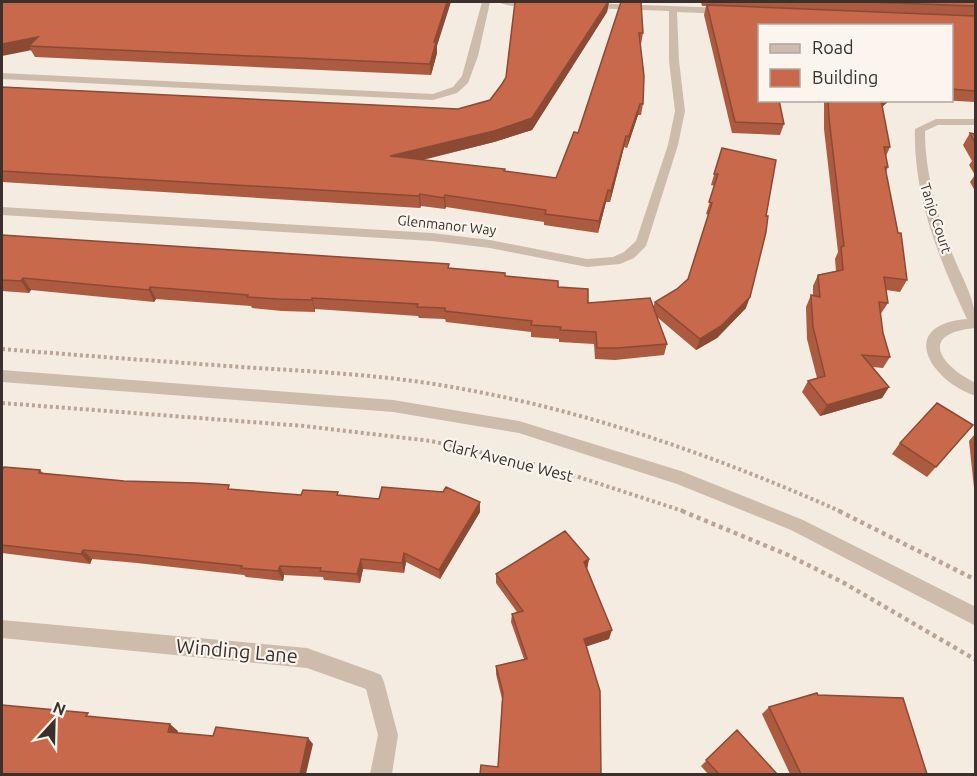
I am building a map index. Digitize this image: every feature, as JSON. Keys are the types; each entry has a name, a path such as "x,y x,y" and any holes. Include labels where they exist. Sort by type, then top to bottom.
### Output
{"street":[{"path":"2,76 433,97 452,92 463,83 470,66 486,2"},
{"path":"503,2 548,3"},
{"path":"582,5 731,11"},
{"name":"Glenmanor Way","path":"2,211 432,237 490,244 587,263 615,261 629,255 642,243 673,145 680,111 674,61 673,9"},
{"name":"Tanjo Court","path":"975,122 936,122 920,129 918,143 926,197 975,323 945,326 936,333 932,342 933,354 940,366 953,378 975,390"},
{"name":"Clark Avenue West","path":"2,376 393,405 519,427 681,478 797,525 975,617"},
{"name":"Winding Lane","path":"2,629 307,658 374,682 387,735 381,774"}],"path":[{"name":"Clark Avenue West","path":"2,403 299,426 431,441 510,458 585,479 678,510 760,544 830,576 897,612 975,660"}],"building":[{"path":"2,2 447,2 434,42 436,42 430,64 29,46 38,37 2,44"},
{"path":"515,2 608,2 532,118 494,131 390,156 505,169 504,171 556,178 574,132 578,133 621,2 641,2 643,33 639,33 644,76 643,104 640,104 629,136 626,136 611,191 608,190 599,221 545,214 546,210 445,195 444,198 420,194 419,196 2,171 2,87 458,109 490,100 506,77"},
{"path":"866,2 975,2 975,6"},
{"path":"707,5 975,16 975,91 953,89 953,24 758,24 758,102 779,102 784,124 735,122"},
{"path":"828,102 881,102 890,147 884,147 888,167 885,167 898,233 901,233 907,280 884,277 888,303 879,302 883,333 890,357 862,355 889,387 827,405 808,381 825,376 813,327 811,295 820,297 818,275 843,270 841,247 844,246"},
{"path":"722,148 776,160 766,216 768,216 766,232 750,297 721,326 700,339 655,302 677,289 688,279 712,203 709,202 718,174 714,174"},
{"path":"2,235 449,264 448,268 558,281 558,287 588,289 588,303 650,298 667,344 597,348 596,332 560,330 561,327 531,325 532,321 445,311 445,308 417,307 418,304 247,297 248,295 150,287 149,290 23,278 21,281 2,280"},
{"path":"937,403 973,425 936,467 900,443"},
{"path":"4,467 40,470 39,473 124,481 229,485 228,489 301,495 303,490 338,492 337,495 379,499 382,487 443,492 446,487 480,502 439,570 404,553 402,563 361,559 357,574 320,571 321,568 280,566 278,571 129,554 83,550 81,554 2,545 2,470"},
{"path":"565,531 589,559 584,562 612,630 584,639 600,691 601,774 480,774 481,765 498,767 503,693 496,666 527,659 512,614 523,611 496,574"},
{"path":"817,693 818,695 903,698 927,774 801,774 769,707"},
{"path":"2,705 170,724 168,732 213,736 216,727 308,738 300,774 2,774"},
{"path":"737,730 777,774 719,774 706,760"}]}
